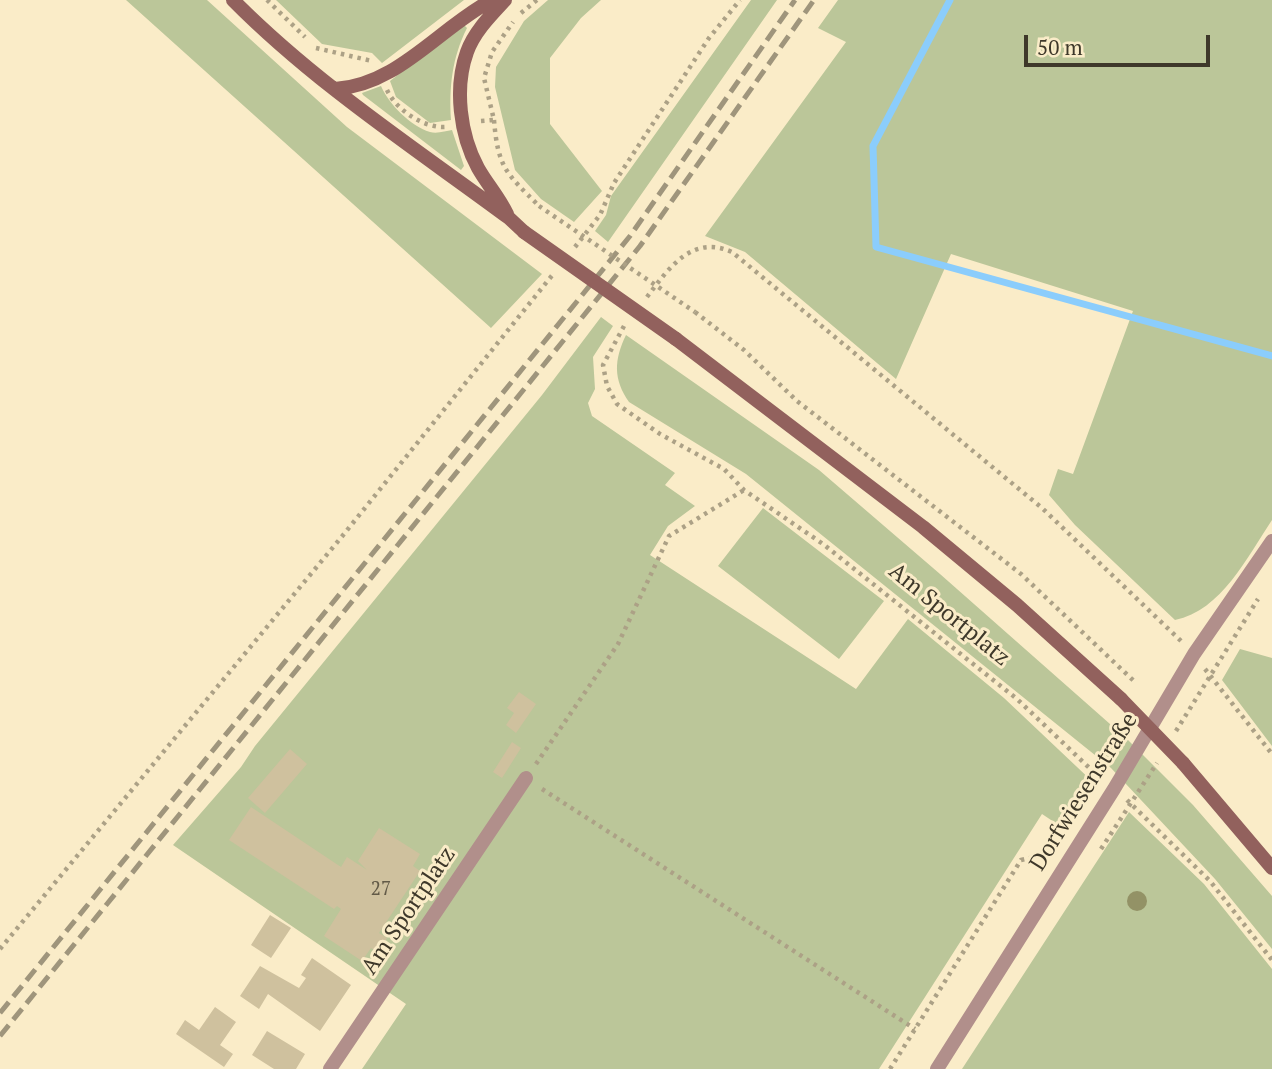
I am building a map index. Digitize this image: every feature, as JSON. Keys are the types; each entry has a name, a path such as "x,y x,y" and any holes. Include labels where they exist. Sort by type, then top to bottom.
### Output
{"main road":[{"path":"233,0 335,89 509,218 524,232 676,339 923,527 1017,605 1121,699 1183,762 1272,868"},
{"path":"335,89 354,88 382,76 407,61 468,13 492,0"},
{"path":"505,0 483,23 467,51 461,102 468,146 479,170 495,190 509,218"}],"street":[{"name":"Dorfwiesenstraße","path":"937,1069 1114,789 1194,654 1272,541"},
{"name":"Am Sportplatz","path":"330,1069 526,778"}],"path":[{"path":"267,0 317,49 371,60 376,66"},
{"path":"566,258 600,215 614,183 709,38 740,0"},
{"path":"494,120 496,150 504,172 539,206 695,312 744,350 797,401 1021,574 1138,685"},
{"path":"641,305 675,261 697,247 722,247 732,252 1042,508 1156,614 1194,654 1272,754"},
{"path":"0,949 335,545 558,269"},
{"name":"Am Sportplatz","path":"632,316 615,338 603,365 607,386 617,404 660,434 724,469 744,490 823,544 1007,691 1210,881 1272,960"},
{"path":"744,490 669,536 618,644 526,778 915,1029"},
{"path":"1095,789 1101,779"},
{"path":"890,1069 1021,860 1057,852"}],"green space":[{"path":"126,0 207,0 347,127 542,274 491,328"},
{"path":"276,0 464,0 382,63 372,53 322,44"},
{"path":"548,0 601,0 581,18 550,58 550,124 602,191 574,222 541,199 515,170 495,87 496,67 524,21"},
{"path":"751,0 777,0 608,242 595,231 606,215 611,196"},
{"path":"838,0 1272,0 1272,520 1232,580 1206,606 1191,615 1175,620 1075,525 1049,495 1058,469 1073,474 1133,311 951,254 896,379 745,252 705,236 846,42 818,28"},
{"path":"463,24 467,28 453,73 451,120 430,123 396,97 390,81"},
{"path":"381,86 395,107 415,125 433,133 452,130 464,166 461,170 362,93"},
{"path":"601,317 613,326 593,357 595,389 588,403 592,416 675,473 665,485 695,506 668,526 650,555 856,689 908,619 1004,698 1095,784 1066,830 1042,814 879,1069 362,1069 406,1004 173,845 241,767 255,746 542,395"},
{"path":"626,335 819,470 1127,739 1193,805 1272,896 1272,949 1215,879 1111,768 746,474 629,402 620,385 617,369 619,353"},
{"path":"763,508 884,601 839,659 718,566"},
{"path":"1240,649 1272,658 1272,746 1222,680"},
{"path":"1129,812 1204,884 1272,969 1272,1069 962,1069"}],"building":[{"path":"519,692 536,704 516,733 506,725 514,713 507,708"},
{"path":"512,742 521,748 502,778 493,772"},
{"path":"290,749 307,764 265,813 248,798"},
{"path":"251,807 341,867 347,857 367,870 358,861 379,828 420,854 413,866 420,871 379,933 387,938 378,953 371,948 362,961 324,936 341,909 337,906 334,909 229,840"},
{"path":"270,915 291,928 271,958 251,945"},
{"path":"312,958 351,985 320,1031 268,994 259,1009 240,996 260,966 299,988 306,978 301,975"},
{"path":"215,1007 236,1022 220,1045 233,1054 224,1067 176,1034 185,1020 199,1030"},
{"path":"267,1031 305,1054 296,1069 274,1069 252,1055"}],"waterway":[{"path":"950,0 873,146 876,247 1272,356"}],"railway":[{"path":"0,1013 630,236 795,0"},
{"path":"0,1036 640,246 814,0"}]}
